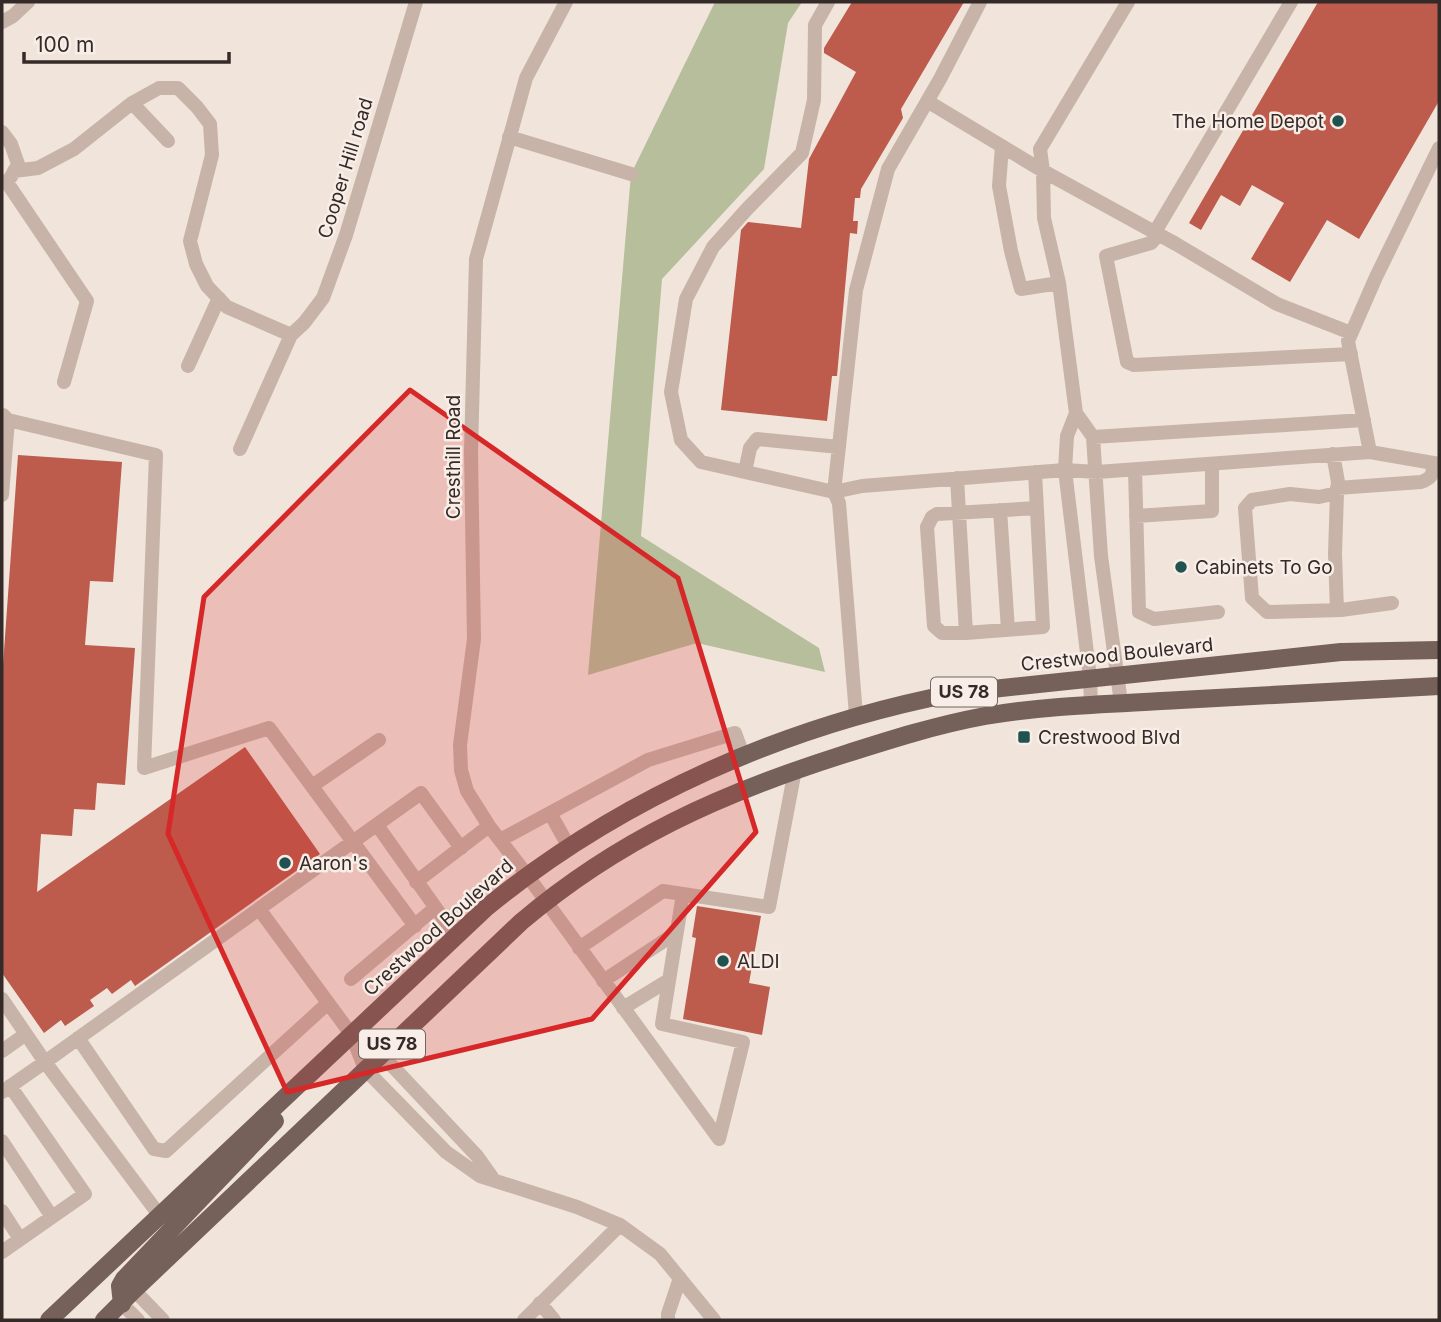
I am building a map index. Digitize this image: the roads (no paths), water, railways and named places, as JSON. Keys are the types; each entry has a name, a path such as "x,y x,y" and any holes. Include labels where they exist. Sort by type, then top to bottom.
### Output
{"main road":[{"name":"Crestwood Boulevard","path":"49,1320 455,935 527,875 569,847 661,794 743,755 856,715 955,693 1341,652 1439,650"},
{"name":"US 78","path":"104,1320 365,1069 545,902 581,875 655,830 697,809 795,770 940,726 1013,712 1121,703 1439,686"},
{"path":"743,755 754,785"},
{"path":"122,1304 120,1286 124,1279 280,1116 328,1056"}],"street":[{"path":"2,22 28,2"},
{"name":"Cooper Hill road","path":"240,449 291,335 317,306 327,285 346,234 416,2"},
{"name":"Cresthill Road","path":"566,2 526,78 476,259 471,452 474,639 460,745 461,770 467,791 488,826 527,875 719,1139 743,1042 662,1024 669,980"},
{"path":"828,2 815,25 814,100 802,153 713,247 686,299 671,392 681,440 701,462 834,492 862,486 1035,472 1135,470 1370,452 1436,464 1430,478 1421,482 1337,491 1320,497 1290,494 1252,500 1245,508 1252,598 1266,612 1337,610 1392,603"},
{"path":"856,715 839,503 834,492 856,289 888,169 980,2"},
{"path":"1121,703 1101,556 1093,437 1076,413 1059,283 1044,218 1040,149 1128,2"},
{"path":"1291,2 1150,243 1106,256 1127,362 1134,365 1350,354"},
{"path":"7,179 38,168 74,149 132,103 159,88 178,89 210,124 212,155 190,242 196,264 207,286 227,307 291,335"},
{"path":"927,101 1043,171 1157,233 1277,304 1351,333"},
{"path":"132,103 168,141"},
{"path":"2,132 11,144 18,164 7,179"},
{"path":"509,136 631,174"},
{"path":"1002,146 999,186 1021,289 1059,283"},
{"path":"1370,452 1348,341 1439,148"},
{"path":"7,179 87,301 64,382"},
{"path":"188,366 219,299"},
{"path":"1076,413 1067,436 1065,470 1091,705"},
{"path":"2,495 5,416 156,455 144,768 269,728 415,926"},
{"path":"1093,437 1364,420"},
{"path":"745,472 750,448 757,439 839,447"},
{"path":"1333,454 1337,491 1337,610"},
{"path":"1136,516 1212,511 1212,464"},
{"path":"1135,470 1139,612 1154,619 1218,612"},
{"path":"1035,472 1037,508 1043,627 942,633 934,626 927,527 932,517 959,512 1037,508"},
{"path":"957,478 966,633"},
{"path":"1000,510 1008,630"},
{"path":"500,840 648,760 735,733 743,755"},
{"path":"312,786 379,740"},
{"path":"579,948 663,891 769,907 795,770"},
{"path":"2,1252 85,1194 6,1089 421,793 461,848"},
{"path":"550,813 569,847"},
{"path":"377,825 455,935"},
{"path":"416,883 488,826"},
{"path":"623,1008 669,980 683,894"},
{"path":"351,979 435,908"},
{"path":"259,909 351,1034 365,1069 458,1163 480,1176 577,1207 620,1225 660,1254 714,1320"},
{"path":"603,981 676,933"},
{"path":"78,1038 155,1149 166,1151 328,1003"},
{"path":"3,1004 160,1216"},
{"path":"2,1051 26,1034"},
{"path":"351,1034 381,1054 477,1156 494,1180"},
{"path":"2,1141 52,1217"},
{"path":"2,1212 20,1239"},
{"path":"524,1320 620,1225"},
{"path":"668,1320 680,1278"},
{"path":"134,1290 163,1320"},
{"path":"540,1303 554,1320"},
{"path":"122,1304 138,1320"}],"place":[{"name":"The Home Depot","path":"1338,121"},
{"name":"Cabinets To Go","path":"1181,567"},
{"name":"Crestwood Blvd","path":"1024,737"},
{"name":"Aaron's","path":"285,863"},
{"name":"ALDI","path":"723,961"}]}
